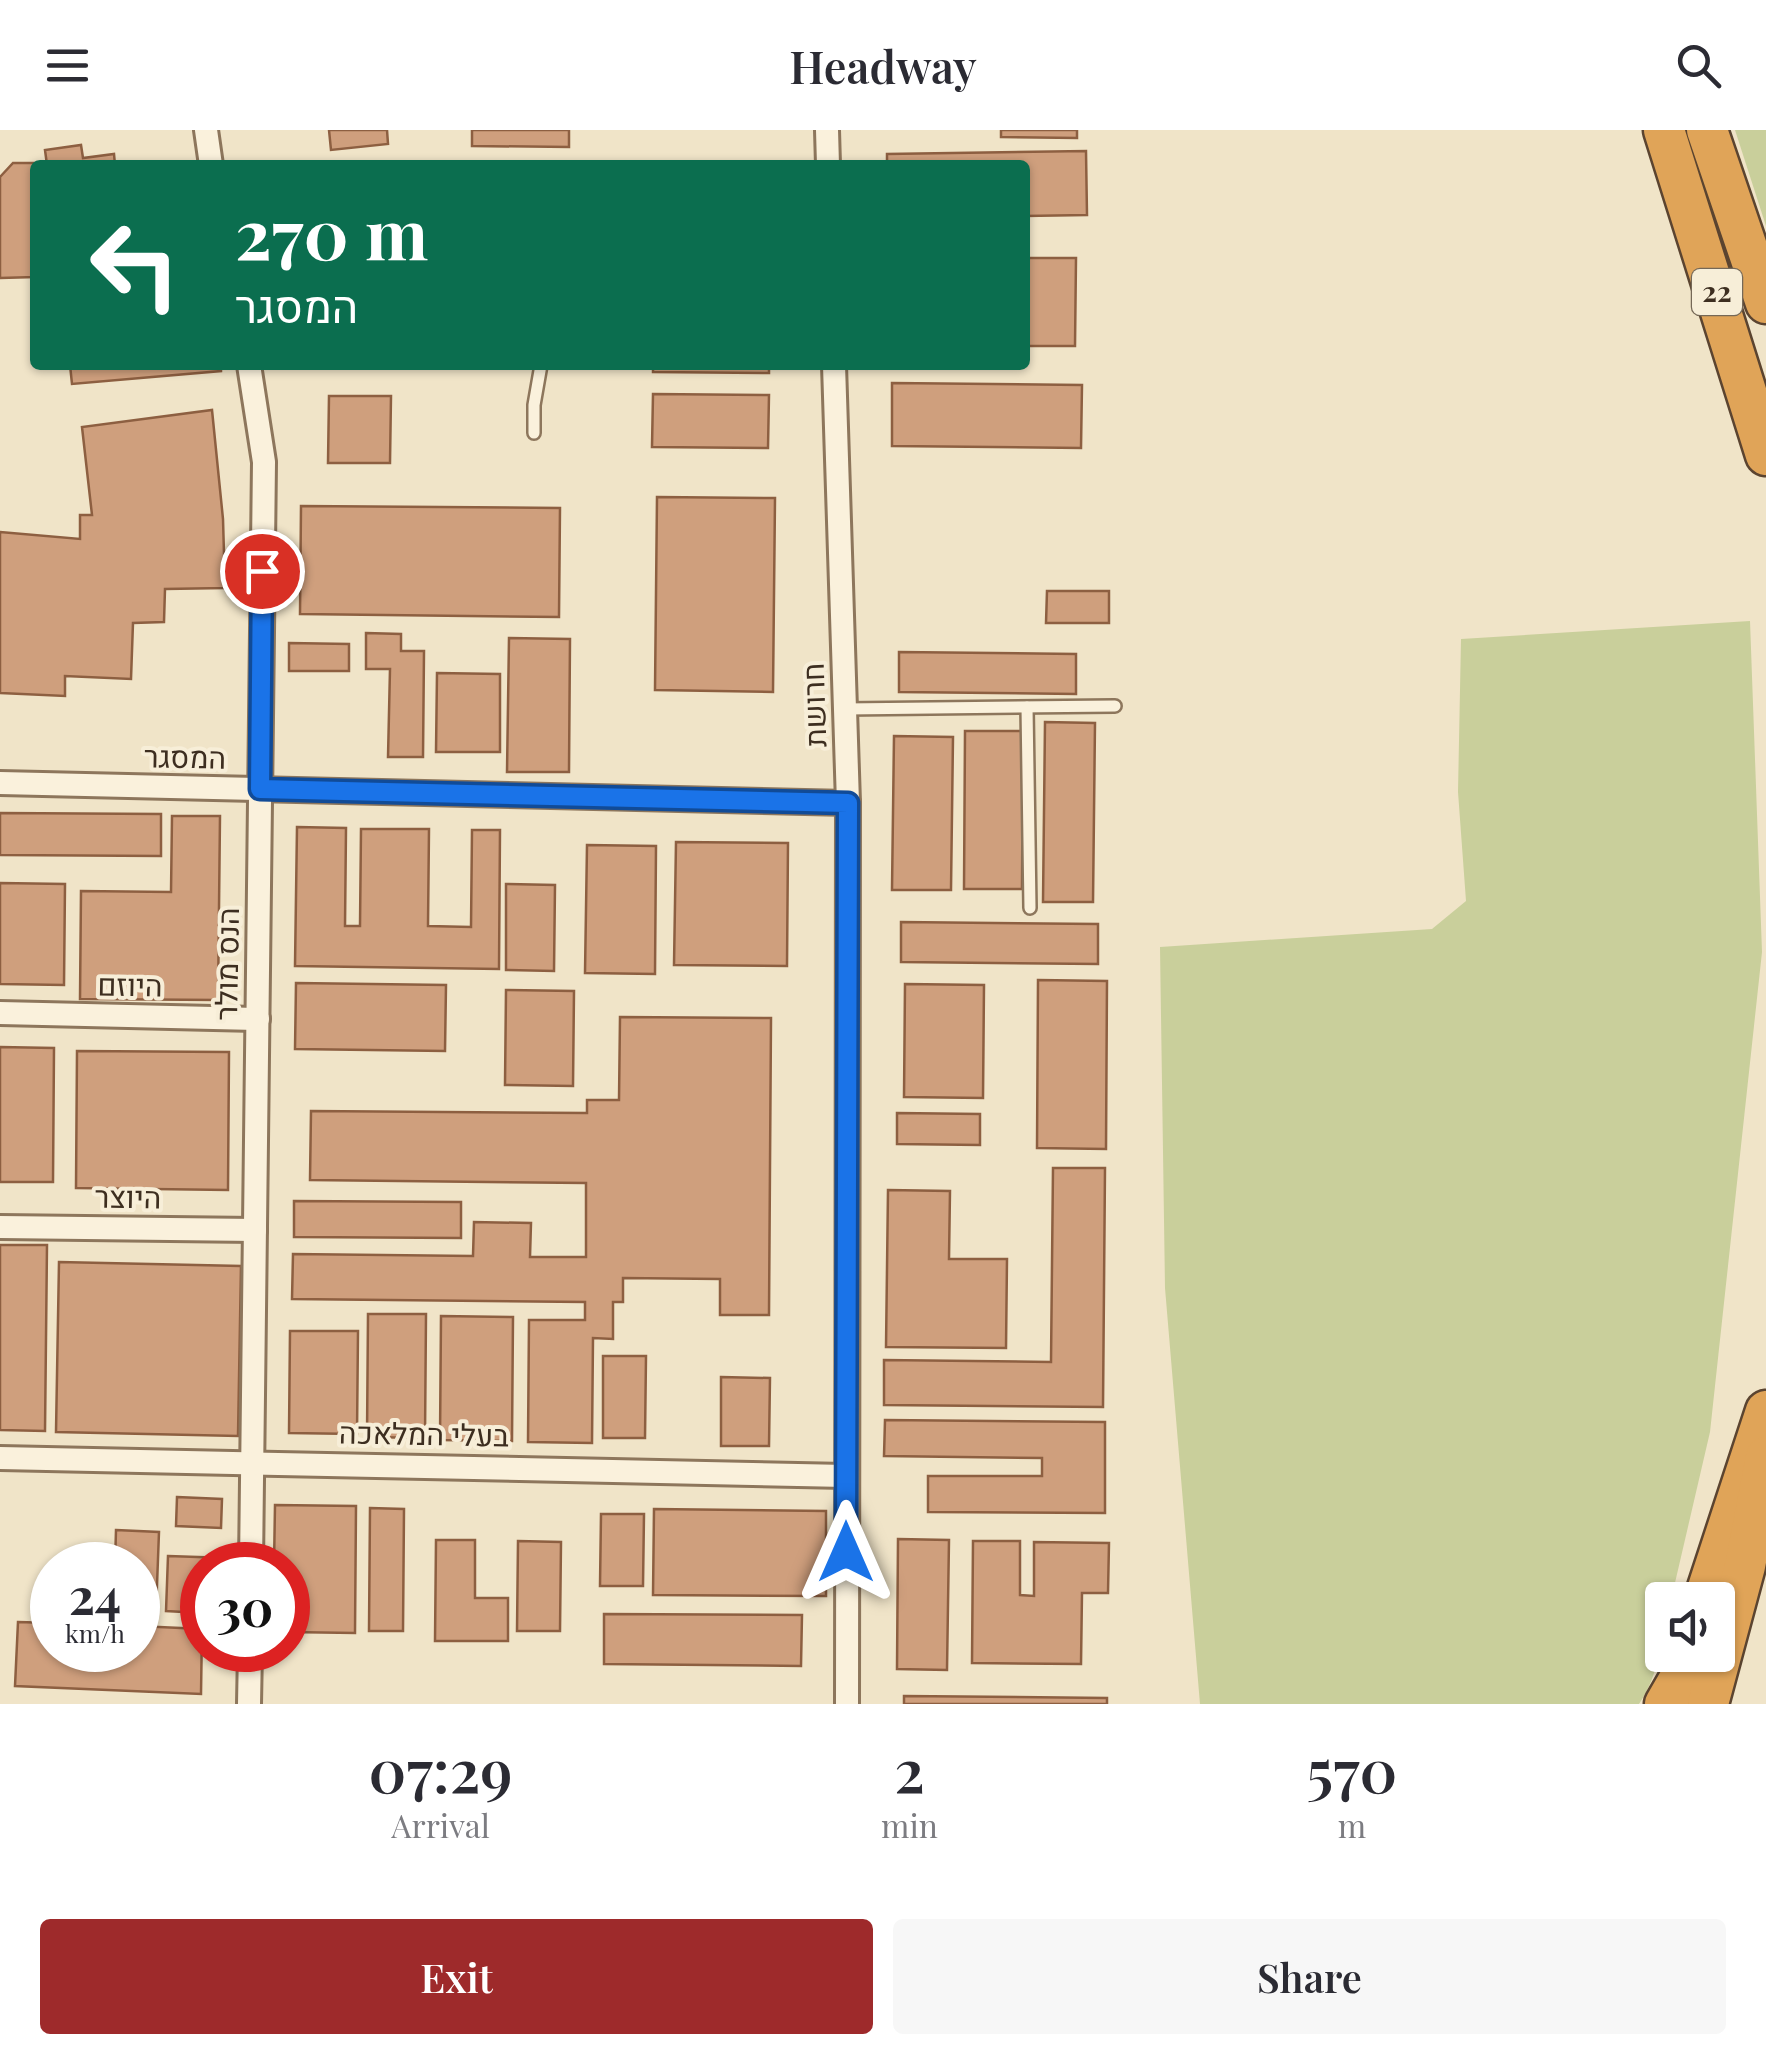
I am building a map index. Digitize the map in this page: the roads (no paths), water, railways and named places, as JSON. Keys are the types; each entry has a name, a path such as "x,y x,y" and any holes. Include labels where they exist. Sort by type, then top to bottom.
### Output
{"highway":[{"name":"22","path":"1664,130 1766,455"},
{"name":"22","path":"1707,130 1766,303"},
{"path":"1710,1582 1766,1411"},
{"path":"1708,1704 1745,1566 1766,1458"},
{"path":"1665,1704 1682,1672"}],"street":[{"path":"206,130 211,160"},
{"path":"826,130 828,160"},
{"name":"הנס מולר","path":"250,370 264,462 251,1542"},
{"name":"חרושת","path":"834,370 848,803 847,1704"},
{"name":"המסגר","path":"0,783 848,803"},
{"name":"היוזם","path":"0,1013 258,1020"},
{"name":"היוצר","path":"0,1227 255,1230"},
{"name":"בעלי המלאכה","path":"0,1458 846,1476"},
{"path":"249,1704 250,1672"}],"lane":[{"path":"534,433 540,370"},
{"path":"1027,706 1030,908"},
{"path":"845,709 1115,706"}]}
